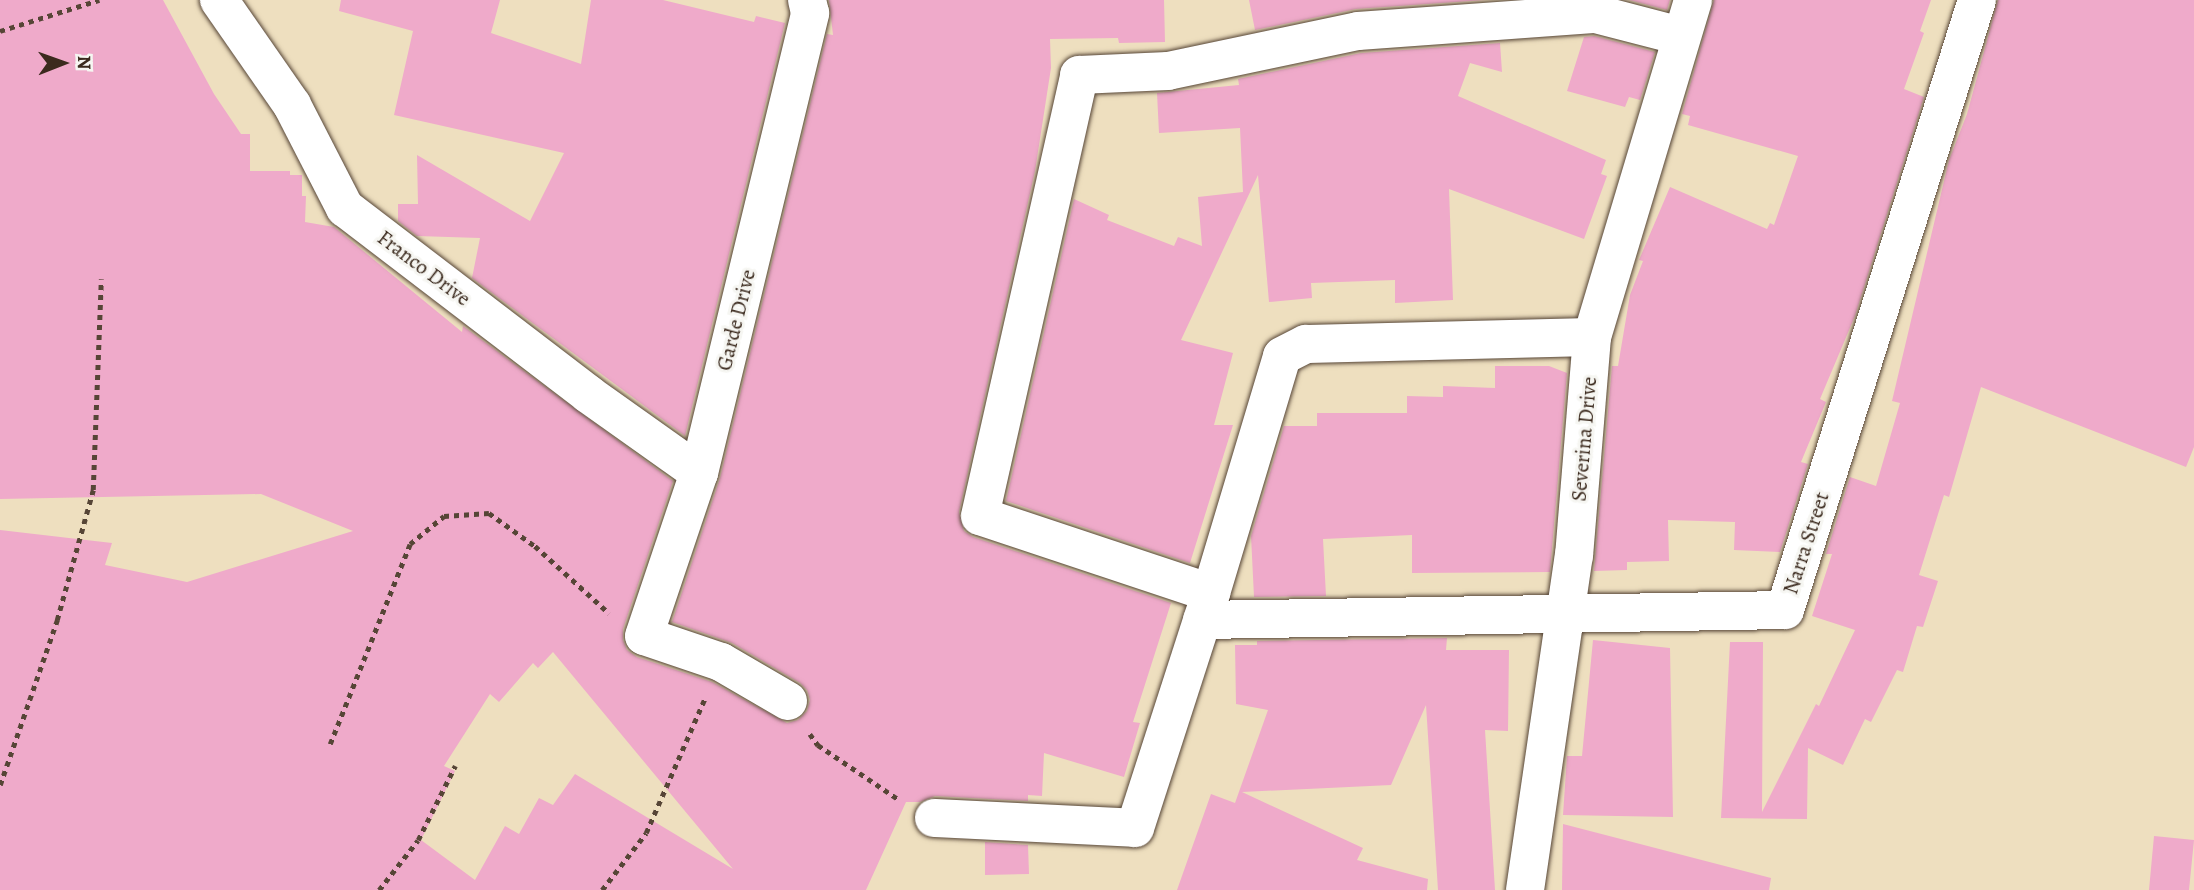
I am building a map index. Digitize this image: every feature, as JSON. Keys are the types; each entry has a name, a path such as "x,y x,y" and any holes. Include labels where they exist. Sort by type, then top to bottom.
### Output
{"street":[{"name":"Franco Drive","path":"219,0 292,105 345,208 589,394 699,473"},
{"name":"Garde Drive","path":"644,636 699,473 810,13 807,0"},
{"name":"Severina Drive","path":"1525,890 1574,556 1592,337 1693,0"},
{"name":"Narra Street","path":"1681,36 1596,14 1358,31 1168,71 1079,75 981,516 1206,606 1566,613 1785,610 1978,0"},
{"path":"934,818 1135,828 1282,356 1306,344 1592,337"},
{"path":"644,636 721,662 788,701"}],"path":[{"path":"0,31 99,0"},
{"path":"0,785 57,620 93,490 101,279"},
{"path":"330,744 410,544 444,516 489,513 535,546 605,611 644,636"},
{"path":"601,890 646,833 721,662"},
{"path":"788,701 818,745 912,808 934,818"},
{"path":"379,890 418,840 455,766"}],"building":[{"path":"0,0 163,0 214,94 241,134 250,134 250,171 290,171 290,175 302,175 302,196 306,196 305,222 334,227 462,332 463,326 673,481 623,629 627,650 637,657 712,682 787,723 798,720 807,711 810,700 807,690 800,683 732,643 672,622 720,478 827,34 833,35 829,0 1164,0 1165,42 1119,43 1118,38 1050,39 1051,68 1035,171 959,512 964,531 973,537 1171,603 1133,722 1140,723 1124,777 1044,753 1042,796 1028,795 1028,801 935,796 920,802 906,802 866,890 0,890 0,530 112,543 105,565 187,582 353,531 261,494 0,499","holes":["553,652 733,869 575,774 553,805 539,798 519,834 505,826 475,880 421,840 455,771 444,766 490,694 499,702 533,663 538,668"]},
{"path":"341,0 500,0 491,33 581,64 591,0 663,0 754,22 756,16 785,23 685,436 472,278 480,238 417,236 398,221 398,204 418,204 417,155 530,221 564,153 394,115 413,31 339,11"},
{"path":"1249,0 1485,0 1356,9 1255,30"},
{"path":"1629,0 1670,0 1667,10"},
{"path":"1714,0 1931,0 1920,31 1924,33 1904,89 1924,97 1855,316 1820,399 1826,402 1801,462 1808,464 1780,552 1734,550 1735,522 1668,520 1669,561 1627,562 1627,570 1594,571 1612,366 1618,366 1630,295 1643,261 1639,260 1670,187 1767,229 1770,223 1774,225 1798,156 1688,125 1690,116 1682,114"},
{"path":"1998,0 2194,0 2194,447 2186,467 1981,387 1949,497 1944,495 1919,575 1938,581 1923,627 1917,626 1903,672 1897,670 1871,722 1865,719 1843,765 1808,748 1807,819 1721,818 1730,642 1763,642 1762,812 1816,704 1819,706 1855,630 1812,616 1832,554 1826,554 1850,477 1876,486 1900,403 1892,401 1949,160 1967,114"},
{"path":"1594,36 1655,52 1640,100 1629,97 1625,107 1567,91 1584,37"},
{"path":"1500,43 1502,72 1470,63 1458,96 1606,160 1601,174 1607,176 1584,239 1449,189 1453,300 1395,303 1395,280 1311,283 1312,298 1269,302 1258,175 1181,340 1233,353 1214,425 1233,425 1190,563 1006,501 1074,199 1109,215 1107,220 1174,246 1178,237 1202,246 1198,197 1243,192 1240,128 1159,133 1157,93 1239,85 1238,79 1361,53"},
{"path":"1495,366 1549,366 1567,373 1550,572 1412,573 1412,535 1323,539 1326,596 1254,597 1251,536 1284,426 1317,426 1317,413 1407,413 1407,396 1443,397 1443,386 1495,388"},
{"path":"1447,638 1446,650 1509,650 1508,731 1485,730 1495,890 1438,890 1426,705 1391,785 1242,792 1363,848 1357,860 1428,879 1427,890 1177,890 1211,794 1235,803 1268,710 1236,704 1235,645 1257,645 1257,641"},
{"path":"1593,640 1670,648 1673,817 1563,815 1567,756 1582,756"},
{"path":"1563,824 1771,878 1769,890 1562,890"},
{"path":"2154,836 2194,840 2189,890 2149,890"},
{"path":"985,842 1028,845 1029,874 985,875"}]}
